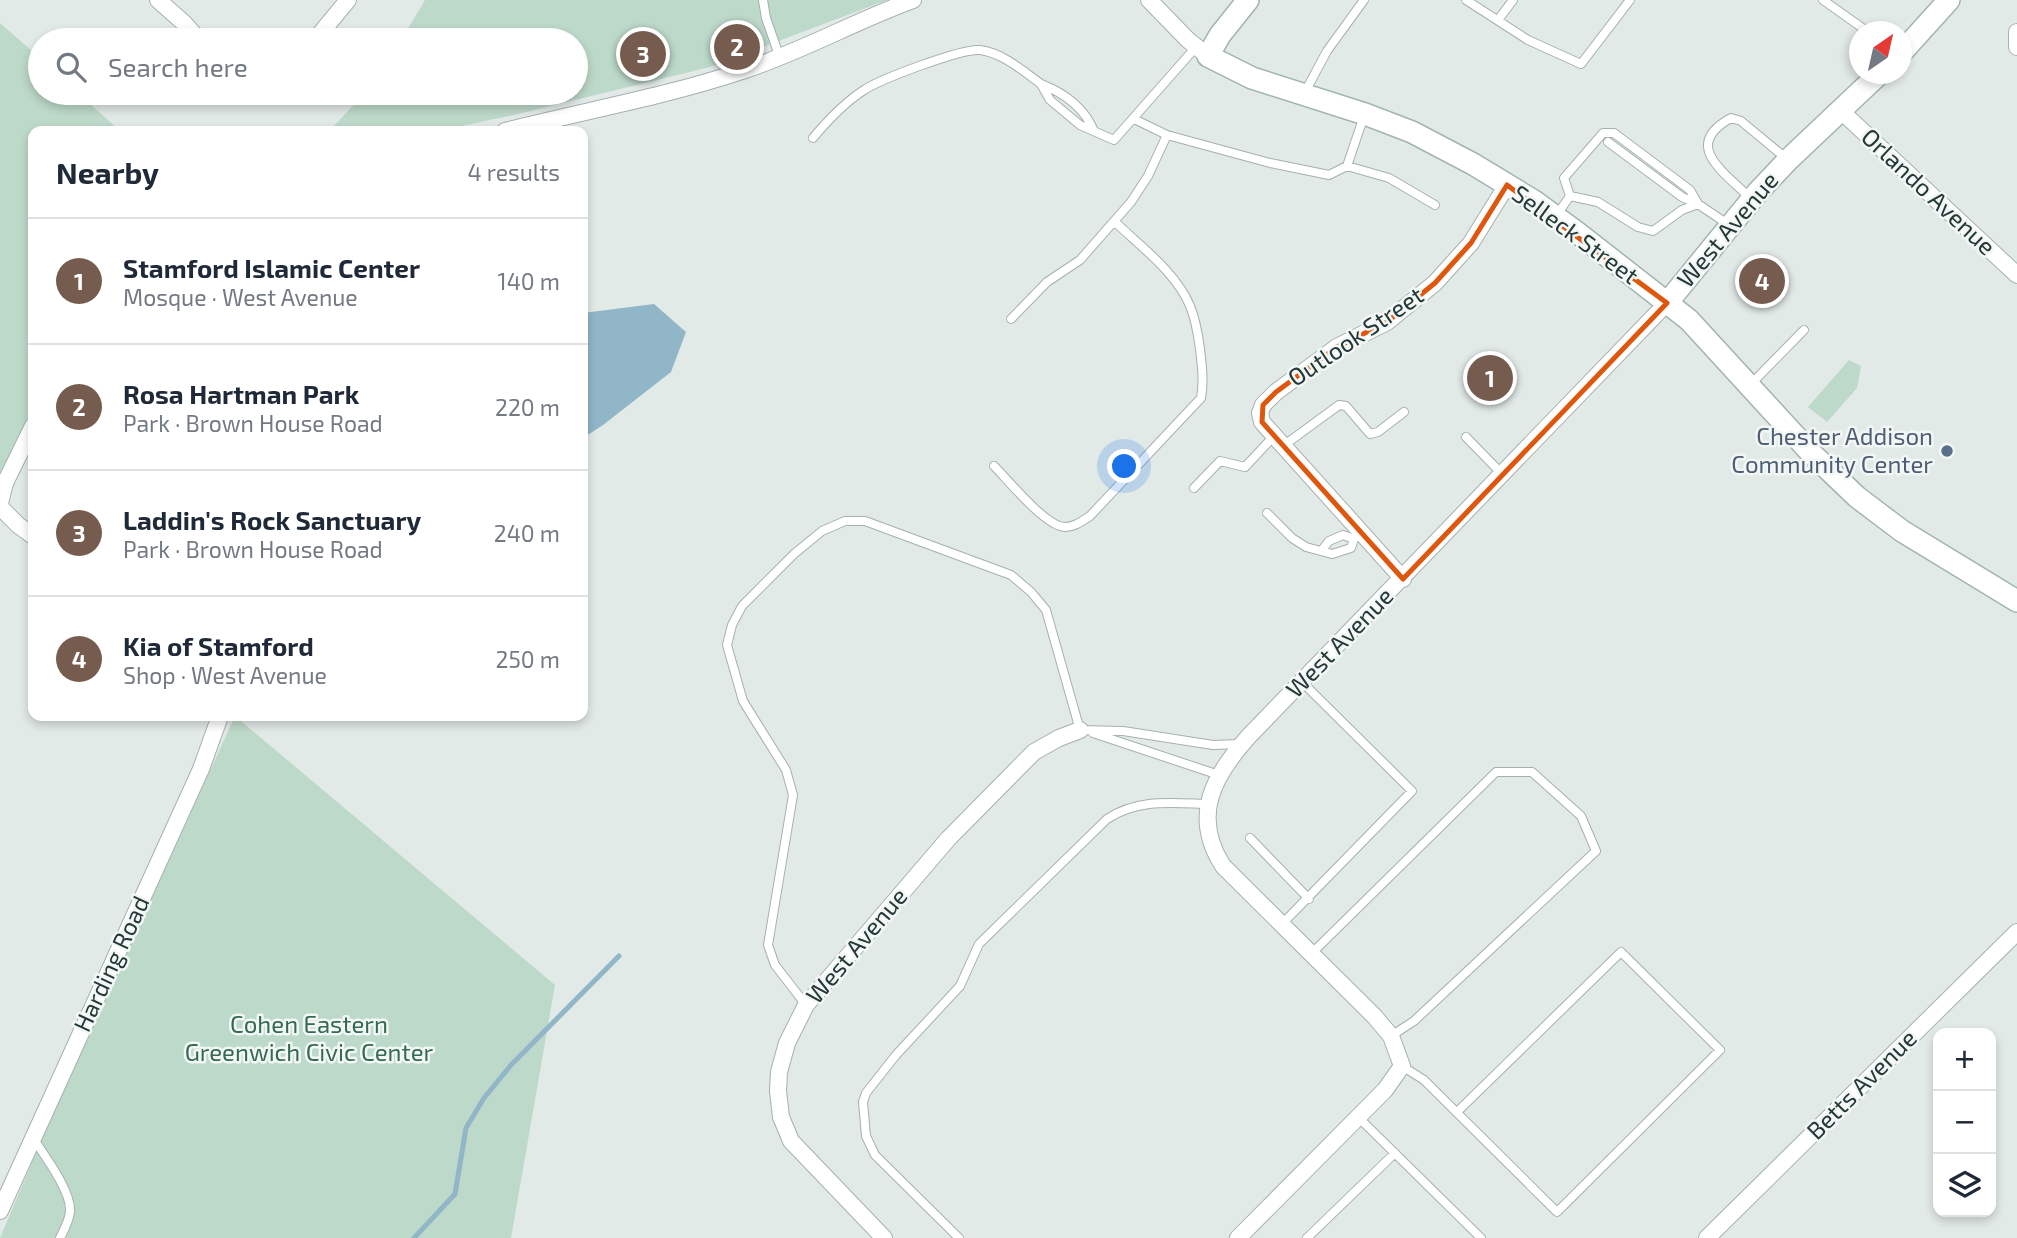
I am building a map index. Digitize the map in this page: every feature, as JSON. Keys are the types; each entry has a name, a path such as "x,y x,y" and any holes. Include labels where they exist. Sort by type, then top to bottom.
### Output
{"main road":[{"path":"1202,51 1220,35 1248,0"},
{"path":"1912,41 1949,0"},
{"name":"Selleck Street","path":"1202,51 1252,78 1365,114 1422,137 1556,216 1699,330 1811,453 1857,497 1902,531 2017,601"},
{"name":"West Avenue","path":"1667,303 1751,199 1868,84"}],"street":[{"path":"158,0 188,28"},
{"path":"325,28 348,0"},
{"path":"526,126 687,87 780,58 914,0"},
{"name":"Selleck Street","path":"1149,0 1202,51"},
{"path":"2017,32 2017,47"},
{"name":"Orlando Avenue","path":"1840,110 2017,275"},
{"name":"Outlook Street","path":"1278,441 1262,422 1260,413 1263,405 1285,385 1338,346 1387,322 1434,283 1471,243 1507,185"},
{"name":"West Avenue","path":"1402,1066 1391,1036 1223,866 1213,851 1206,821 1219,775 1242,744 1667,303"},
{"path":"28,436 5,483 0,505 28,532"},
{"path":"1278,441 1357,536 1403,579"},
{"name":"Harding Road","path":"0,1211 201,769 218,721"},
{"name":"West Avenue","path":"884,1238 796,1147 781,1117 779,1072 787,1043 806,1005 948,839 1018,765 1034,752 1080,730"},
{"name":"Betts Avenue","path":"1707,1238 2017,932"},
{"path":"1238,1238 1385,1090 1402,1066"}],"lane":[{"path":"763,0 766,18 780,58"},
{"path":"1304,94 1326,51 1364,0"},
{"path":"1466,0 1528,40 1581,64 1630,0"},
{"path":"1497,20 1513,0"},
{"path":"1823,0 1853,21"},
{"path":"813,138 833,115 866,89 941,58 980,50 1012,62 1041,84 1057,91 1088,116 1094,131 1114,140 1202,51"},
{"path":"1348,166 1365,114"},
{"path":"1751,199 1711,159 1706,149 1708,138 1721,123 1731,118 1741,121 1788,160"},
{"path":"1134,119 1167,135 1270,163 1329,175 1348,166 1389,178 1435,205"},
{"path":"1570,196 1564,178 1603,133 1614,133 1690,190 1698,204"},
{"path":"1011,319 1047,282 1080,260 1131,201 1148,176 1167,135"},
{"path":"1608,142 1682,197 1698,204 1729,225"},
{"path":"1570,196 1598,202 1638,227 1653,231 1682,210 1698,204"},
{"path":"1556,216 1570,196"},
{"path":"994,467 1048,521 1063,527 1075,526 1090,516 1201,398 1201,358 1196,325 1189,304 1167,273 1114,221"},
{"path":"1750,386 1804,330"},
{"path":"1194,488 1220,461 1245,467 1278,441 1339,405 1346,406 1370,434 1378,432 1404,412"},
{"path":"1466,437 1503,475"},
{"path":"1267,513 1306,547 1332,554 1351,548 1357,536 1343,535 1329,541 1322,550"},
{"path":"806,1005 775,965 768,946 793,795 786,770 743,701 727,645 732,625 742,606 794,554 822,531 845,522 865,521 966,557 1011,575 1031,592 1046,610 1080,730"},
{"path":"1282,924 1412,791 1302,682"},
{"path":"1080,730 1123,731 1213,745 1242,744"},
{"path":"1080,730 1128,743 1219,775"},
{"path":"1311,954 1496,772 1532,772 1581,816 1596,851 1443,995 1414,1021 1391,1036"},
{"path":"959,1238 876,1155 866,1136 863,1102 866,1093 960,986 979,944 1107,819 1120,810 1153,802 1209,804"},
{"path":"1250,838 1309,899"},
{"path":"1402,1066 1424,1080 1557,1212 1720,1050 1621,952 1457,1112"},
{"path":"1358,1117 1480,1238"},
{"path":"33,1138 70,1205 70,1216 60,1238"},
{"path":"1307,1238 1395,1153"}],"highlighted area":[{"path":"1507,185 1667,303 1403,579 1262,422 1263,405 1276,392 1337,347 1387,322 1435,283 1471,243"}],"green space":[{"path":"425,0 887,0 710,67 588,97 588,28 408,28"},
{"path":"0,23 28,48 28,105 91,105 114,126 28,126 28,435 0,480"},
{"path":"354,105 555,105 462,126 334,126"},
{"path":"1849,360 1861,366 1857,388 1827,422 1808,407"},
{"name":"Cohen Eastern Greenwich Civic Center","path":"233,721 241,721 555,985 511,1238 0,1238 48,1125"}],"water":[{"path":"654,304 686,332 671,372 588,435 588,312"}],"waterway":[{"path":"414,1238 455,1194 466,1128 484,1098 511,1065 619,956"}],"place":[{"name":"Rosa Hartman Park","path":"737,47"},
{"name":"Laddin's Rock Sanctuary","path":"643,54"},
{"name":"Kia of Stamford","path":"1762,281"},
{"name":"Stamford Islamic Center","path":"1490,378"},
{"name":"Chester Addison Community Center","path":"1947,451"}]}
